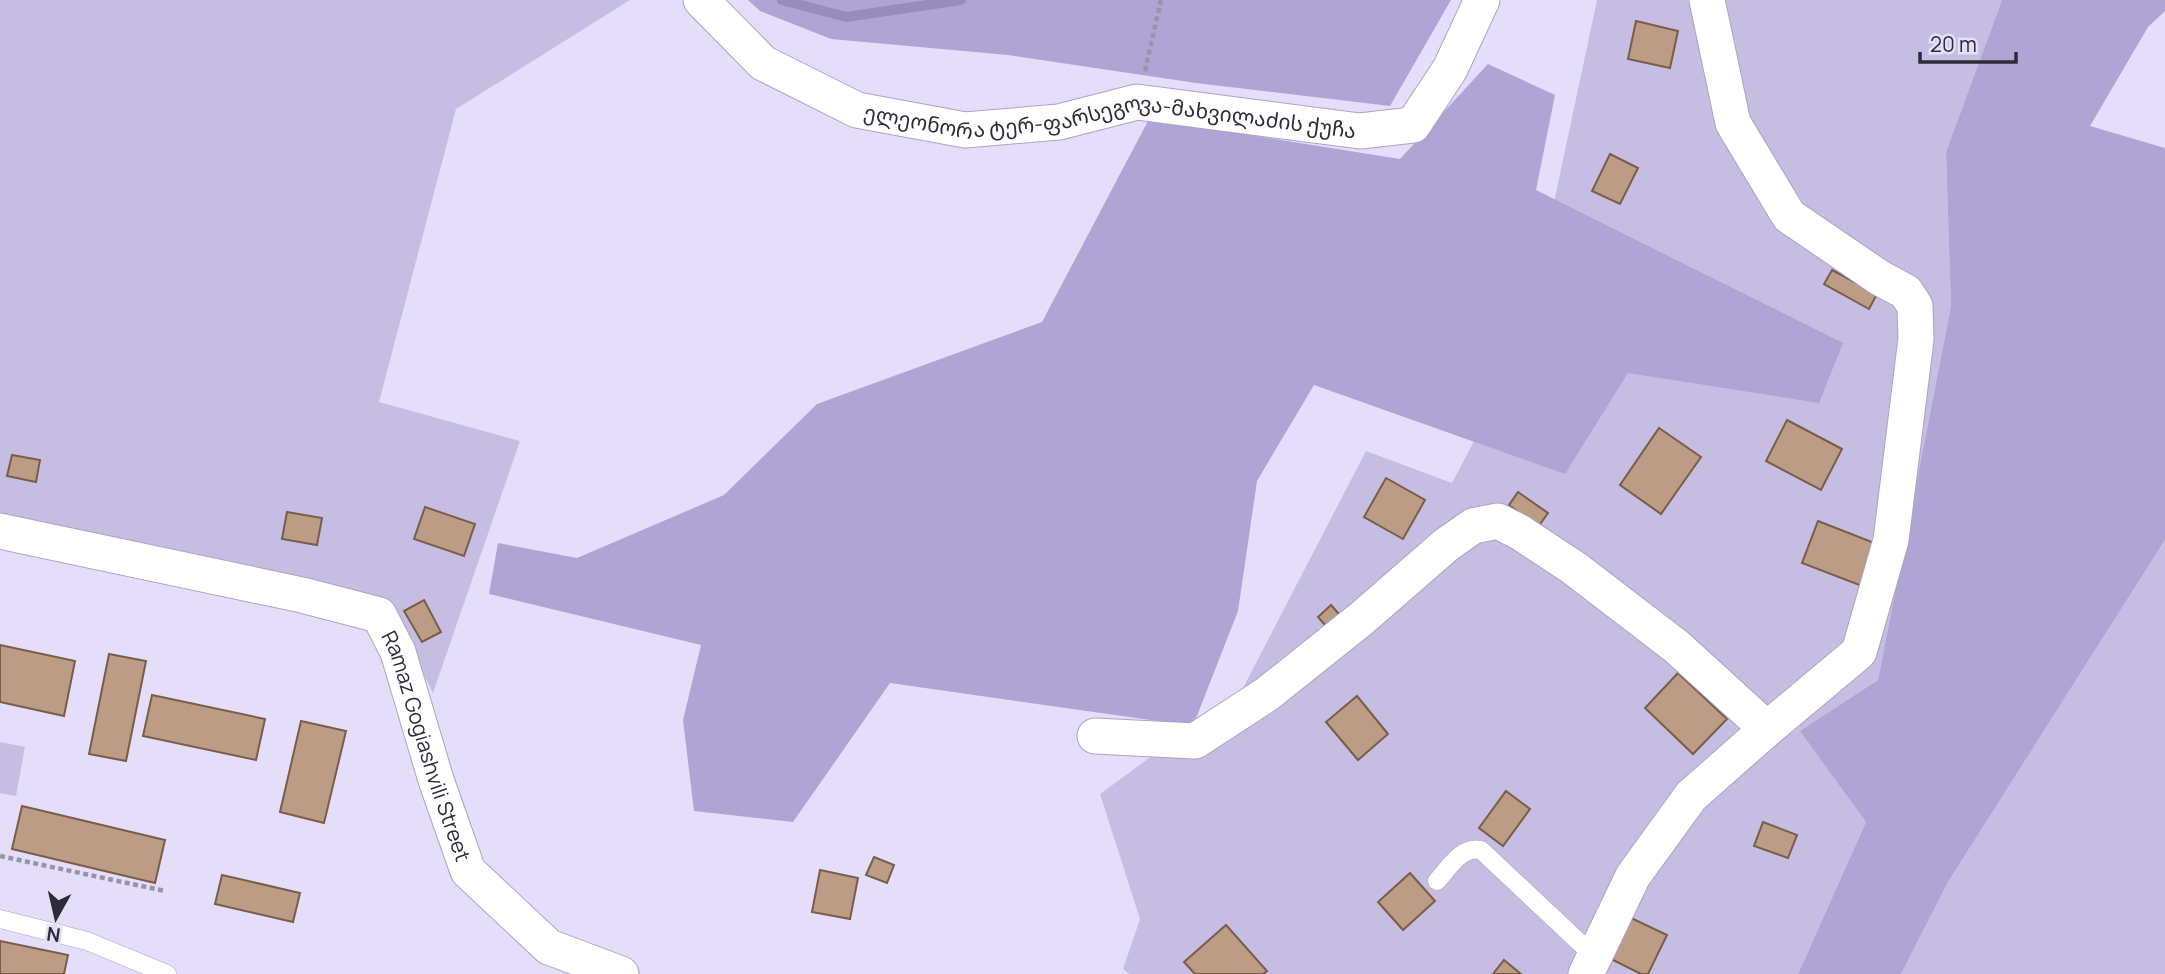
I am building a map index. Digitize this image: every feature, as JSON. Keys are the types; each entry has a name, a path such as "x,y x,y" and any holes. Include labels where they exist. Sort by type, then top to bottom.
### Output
{"street":[{"name":"ელეონორა ტერ-ფარსეგოვა-მახვილაძის ქუჩა","path":"701,0 763,63 857,110 965,130 1059,122 1137,102 1360,131 1413,125 1450,69 1482,0"},
{"path":"1591,966 1633,876 1691,796 1860,652 1891,540 1916,339 1915,306 1906,292 1880,278 1789,216 1732,123 1706,0"},
{"path":"1095,736 1195,741 1267,694 1361,619 1446,545 1473,526 1498,521 1574,568 1677,647 1767,729"},
{"name":"Ramaz Gogiashvili Street","path":"0,531 302,595 379,615 398,652 436,780 468,871 549,947 621,974"}],"lane":[{"path":"1437,881 1465,850 1481,850 1591,966"},
{"path":"0,919 87,941 167,974"}],"path":[{"path":"1137,102 1161,0"},
{"path":"0,856 165,891"}],"shaded area":[{"path":"0,0 630,0 456,109 379,402 520,441 433,693 388,602 0,517"},
{"path":"748,0 1451,0 1390,106 1196,83 1008,55 831,39 760,11"},
{"path":"1597,0 2002,0 1946,152 1951,306 1878,680 1801,731 1866,822 1798,974 1129,974 1123,969 1140,919 1100,794 1242,690 1366,451 1452,483 1523,348"},
{"path":"2002,0 2165,0 2165,11 2148,27 2090,126 2165,148 2165,540 1948,882 1901,974 1798,974 1866,822 1800,731 1878,680 1951,306 1946,152"},
{"path":"1488,64 1555,95 1536,190 1843,343 1819,403 1628,373 1565,474 1314,385 1257,481 1238,611 1193,726 890,683 793,822 694,811 683,720 701,645 489,594 498,543 577,558 724,495 817,404 1042,322 1149,119 1400,159"},
{"path":"2165,540 2165,974 1901,974 1948,882"},
{"path":"0,742 25,747 16,796 0,793"}],"building":[{"path":"1636,21 1678,31 1670,68 1628,59"},
{"path":"1610,154 1638,168 1620,204 1592,191"},
{"path":"1832,270 1877,294 1869,309 1824,284"},
{"path":"1787,420 1842,449 1821,490 1766,461"},
{"path":"1659,428 1701,457 1661,514 1620,485"},
{"path":"12,455 40,460 36,482 7,476"},
{"path":"1386,478 1425,500 1403,539 1364,517"},
{"path":"1518,492 1548,513 1538,527 1509,505"},
{"path":"425,507 475,524 464,556 414,539"},
{"path":"287,512 322,518 317,545 282,539"},
{"path":"1818,521 1877,544 1862,586 1802,563"},
{"path":"424,600 441,632 422,642 404,611"},
{"path":"1331,605 1346,622 1333,634 1318,617"},
{"path":"0,645 75,661 64,716 0,702"},
{"path":"109,654 146,661 126,761 89,754"},
{"path":"1678,673 1727,719 1693,754 1645,708"},
{"path":"152,695 265,719 256,760 143,736"},
{"path":"1357,696 1388,734 1358,760 1326,722"},
{"path":"301,721 346,731 324,823 280,812"},
{"path":"1506,791 1530,809 1503,846 1479,828"},
{"path":"22,806 165,840 155,883 12,849"},
{"path":"1763,822 1797,835 1788,858 1754,846"},
{"path":"874,857 894,865 887,883 866,875"},
{"path":"820,870 858,878 850,919 812,912"},
{"path":"1410,873 1435,901 1403,930 1378,902"},
{"path":"222,875 300,893 293,922 215,904"},
{"path":"1631,918 1667,935 1648,974 1641,974 1611,959"},
{"path":"1226,925 1267,971 1263,974 1195,974 1184,962"},
{"path":"0,941 68,955 64,974 0,974"},
{"path":"1504,960 1521,974 1493,974"}],"waterway":[{"path":"782,0 846,17 961,0"}]}
